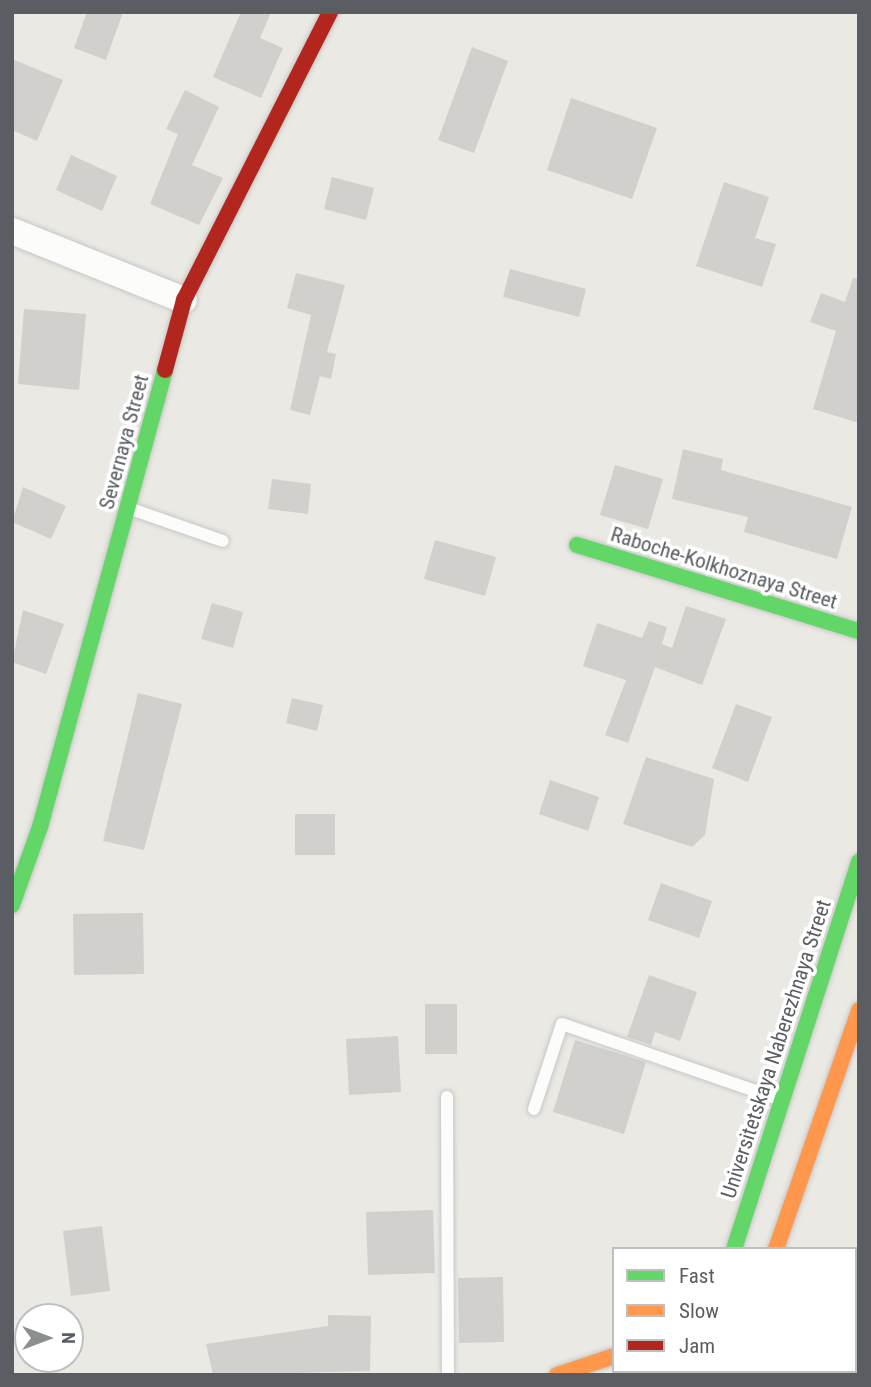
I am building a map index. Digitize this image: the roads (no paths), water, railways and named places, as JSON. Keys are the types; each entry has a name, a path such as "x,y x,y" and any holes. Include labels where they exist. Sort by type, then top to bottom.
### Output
{"street":[{"name":"Severnaya Street","path":"15,895 128,507 184,300 330,12"},
{"path":"12,231 184,300"},
{"name":"Raboche-Kolkhoznaya Street","path":"577,545 859,631"},
{"name":"Universitetskaya Naberezhnaya Street","path":"735,1247 859,862"},
{"path":"777,1247 859,1010"},
{"path":"557,1375 612,1357"}],"lane":[{"path":"128,507 223,541"},
{"path":"534,1110 562,1024 782,1100"},
{"path":"447,1097 448,1375"}]}
